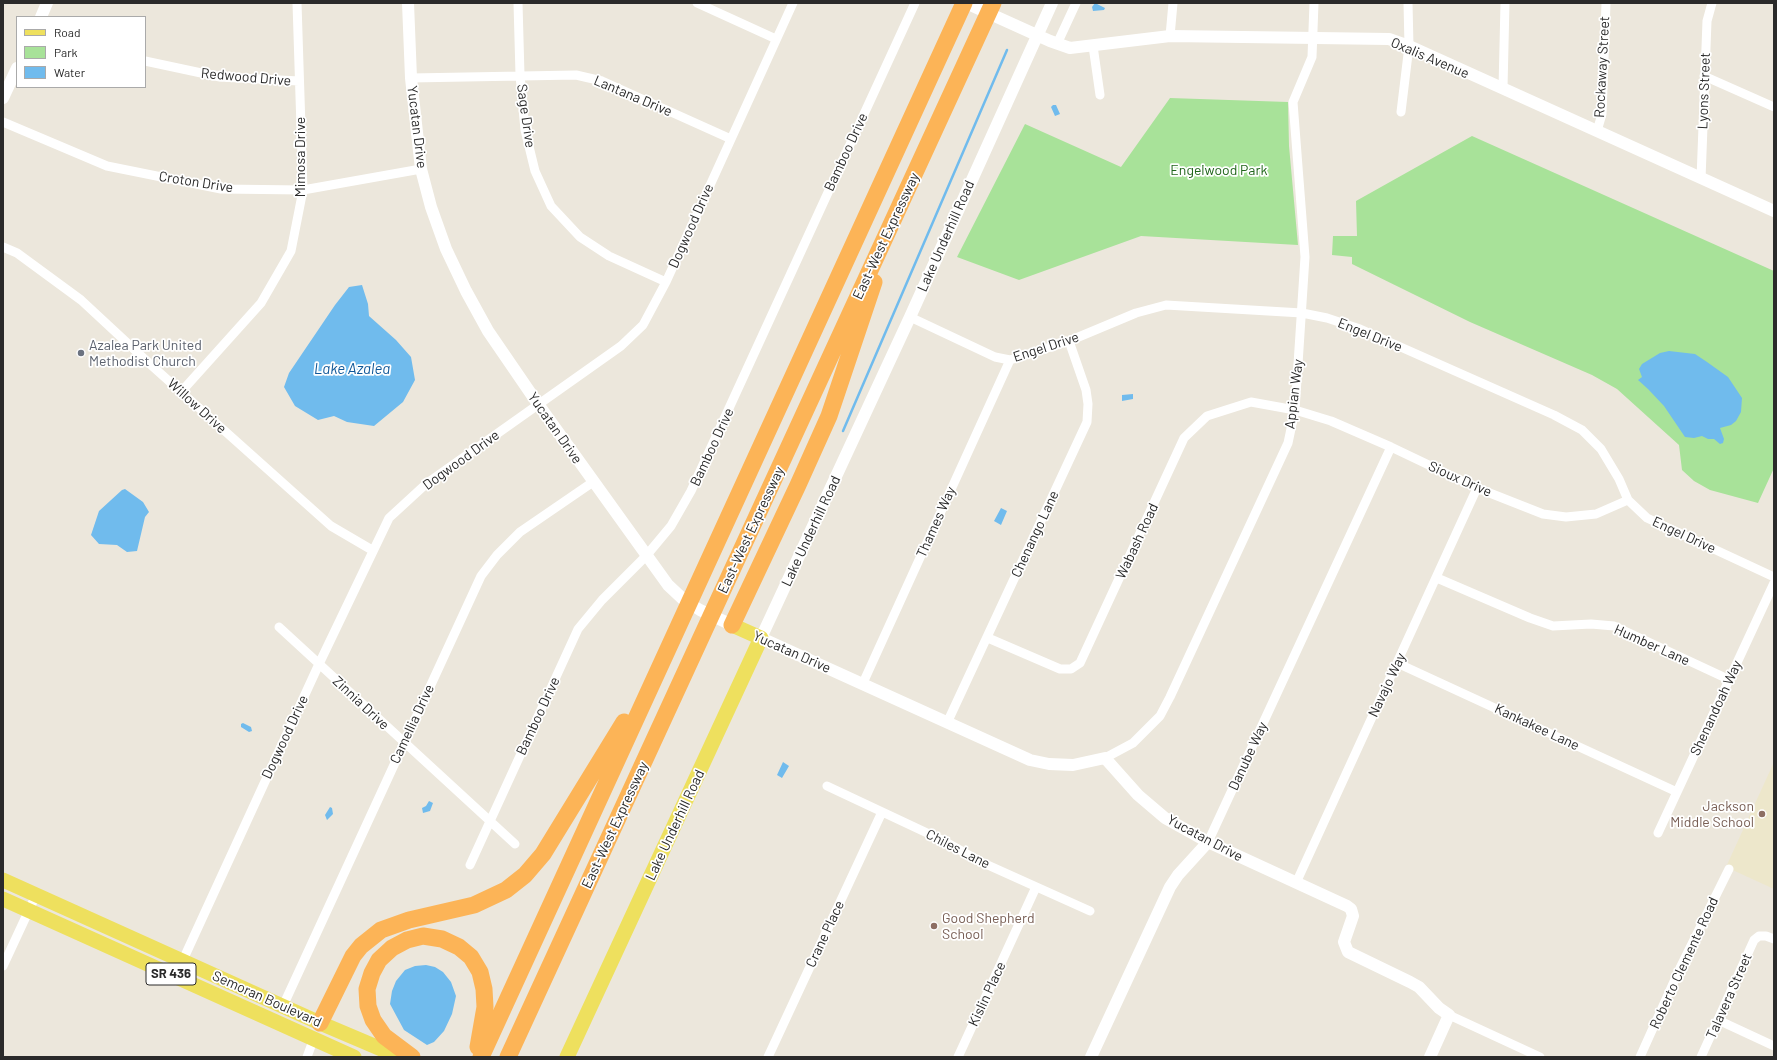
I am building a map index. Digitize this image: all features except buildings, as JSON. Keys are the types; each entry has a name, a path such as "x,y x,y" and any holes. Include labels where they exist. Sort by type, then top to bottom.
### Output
{"highway":[{"name":"East-West Expressway","path":"481,1057 965,3"},
{"name":"East-West Expressway","path":"508,1057 993,3"},
{"path":"732,625 829,416 872,290 884,239"},
{"path":"317,1031 353,956 361,946 381,930 409,920 474,905 506,890 526,875 543,854 583,791 669,646"},
{"path":"412,1057 384,1036 373,1020 368,1006 368,989 372,973 379,960 392,948 407,940 423,936 442,939 459,947 471,957 480,972 484,989 485,1007 477,1057"}],"main road":[{"name":"Yucatan Drive","path":"732,625 761,638"},
{"name":"Lake Underhill Road","path":"567,1057 761,638"},
{"name":"Semoran Boulevard","path":"3,880 283,1006 354,1057"},
{"name":"Semoran Boulevard","path":"3,899 317,1031 400,1057"}],"street":[{"path":"41,16 47,3"},
{"name":"Mimosa Drive","path":"181,392 261,303 291,252 302,190 297,3"},
{"name":"Yucatan Drive","path":"408,3 411,78 421,169 431,207 446,249 466,291 488,331 538,404 668,585 684,600 700,610 732,625"},
{"name":"Sage Drive","path":"518,3 520,75 525,130 535,171 551,206 580,237 586,241 609,256 666,282"},
{"path":"697,3 776,39"},
{"name":"Dogwood Drive","path":"183,960 388,518 426,484 621,346 643,324 666,282 793,3"},
{"name":"Bamboo Drive","path":"470,865 578,629 602,600 646,556 671,526 691,491 915,3"},
{"name":"Oxalis Avenue","path":"965,3 1057,44 1070,48 1170,36 1390,39 1503,88 1700,179 1774,211"},
{"name":"Lake Underhill Road","path":"761,638 910,317 1052,3"},
{"path":"1057,44 1076,3"},
{"path":"1170,36 1173,3"},
{"name":"Appian Way","path":"1105,758 1133,743 1160,716 1288,443 1295,410 1305,257 1293,102 1312,58 1314,3"},
{"path":"1401,112 1409,46 1408,3"},
{"path":"1503,88 1505,3"},
{"name":"Rockaway Street","path":"1598,131 1602,114 1606,3"},
{"name":"Lyons Street","path":"1700,179 1707,21 1712,3"},
{"path":"1093,46 1100,95"},
{"name":"Redwood Drive","path":"146,61 220,77 299,81"},
{"path":"3,98 16,70"},
{"name":"Lantana Drive","path":"411,78 576,75 602,81 730,139"},
{"path":"1704,76 1774,107"},
{"name":"Croton Drive","path":"3,122 107,166 221,189 302,190 421,169"},
{"name":"Willow Drive","path":"3,247 17,253 53,277 81,300 331,526 372,550"},
{"name":"Engel Drive","path":"910,317 995,357 1010,360 1069,340 1136,313 1166,306 1302,312 1327,318 1360,328 1554,415 1582,430 1601,449 1619,478 1628,500 1647,518 1774,577"},
{"name":"Chenango Lane","path":"947,723 988,638 1087,422 1088,404 1086,390 1069,340"},
{"name":"Thames Way","path":"863,683 1010,360"},
{"name":"Wabash Road","path":"988,638 1060,669 1071,669 1080,663 1184,438 1207,416 1251,402 1295,410"},
{"name":"Sioux Drive","path":"1295,410 1331,421 1391,447 1477,488 1543,514 1566,517 1596,514 1628,500"},
{"name":"Danube Way","path":"1091,1057 1170,887 1178,875 1208,842 1391,447"},
{"name":"Camellia Drive","path":"283,1006 481,576 493,560 520,532 593,482"},
{"name":"Navajo Way","path":"1296,883 1477,488"},
{"name":"Humber Lane","path":"1437,578 1530,618 1553,626 1591,624 1614,626 1730,680"},
{"name":"Shenandoah Way","path":"1658,833 1774,583"},
{"name":"Zinnia Drive","path":"279,627 403,743 515,844"},
{"name":"Yucatan Drive","path":"761,638 1030,760 1049,764 1073,765 1105,758 1124,780 1150,806 1165,818 1208,842 1351,909 1352,920 1344,942 1348,952 1410,982 1419,988 1439,1008 1449,1015"},
{"name":"Kankakee Lane","path":"1397,663 1677,792"},
{"name":"Chiles Lane","path":"827,786 942,840 981,862 1090,911"},
{"name":"Crane Place","path":"768,1057 882,812"},
{"name":"Roberto Clemente Road","path":"1640,1057 1680,968 1729,870"},
{"name":"Kislin Place","path":"958,1057 1036,887"},
{"path":"3,966 36,895"},
{"name":"Talavera Street","path":"1701,1057 1754,940 1759,936 1766,936 1774,939"},
{"path":"1430,1057 1449,1015 1540,1057"},
{"path":"1718,1020 1774,1046"},
{"path":"307,1057 317,1031"}],"shaded area":[{"name":"Jackson Middle School","path":"1774,762 1774,889 1726,867"}],"green space":[{"name":"Engelwood Park","path":"1170,98 1288,102 1289,146 1298,245 1141,236 1019,280 957,257 1025,124 1121,167"},
{"path":"1472,136 1774,271 1774,468 1758,503 1710,490 1694,481 1682,470 1679,445 1617,389 1592,375 1470,322 1352,264 1352,257 1332,255 1333,236 1357,236 1356,201"}],"water":[{"path":"1095,3 1105,8 1104,10 1093,11 1092,7"},
{"path":"1056,105 1060,114 1055,116 1051,107"},
{"name":"Lake Azalea","path":"362,285 368,304 369,316 396,340 411,357 415,380 403,402 374,426 347,422 334,416 318,420 295,406 284,387 289,373 335,305 349,287"},
{"path":"1669,351 1695,354 1728,377 1742,398 1741,412 1736,421 1731,425 1720,428 1724,439 1723,443 1720,444 1714,439 1708,439 1702,436 1694,438 1685,437 1664,406 1638,380 1642,377 1639,369 1642,364 1660,353"},
{"path":"1133,394 1133,399 1122,401 1122,395"},
{"path":"125,489 143,502 149,512 145,517 137,551 127,552 117,545 99,544 91,535 99,511"},
{"path":"1001,508 1007,511 1001,525 994,521"},
{"path":"243,723 251,727 252,731 249,732 241,727 241,724"},
{"path":"783,762 789,766 782,778 777,775"},
{"path":"429,801 433,803 430,811 423,813 422,808 426,806"},
{"path":"330,807 332,808 333,814 327,820 325,815"},
{"path":"426,965 435,967 443,972 451,982 456,996 452,1014 444,1031 434,1042 427,1045 404,1030 390,1004 392,991 396,981 405,970 415,966"}],"waterway":[{"path":"843,431 1007,50"}],"place":[{"name":"Azalea Park United Methodist Church","path":"81,353"},
{"name":"Jackson Middle School","path":"1762,814"},
{"name":"Good Shepherd School","path":"934,926"}]}
